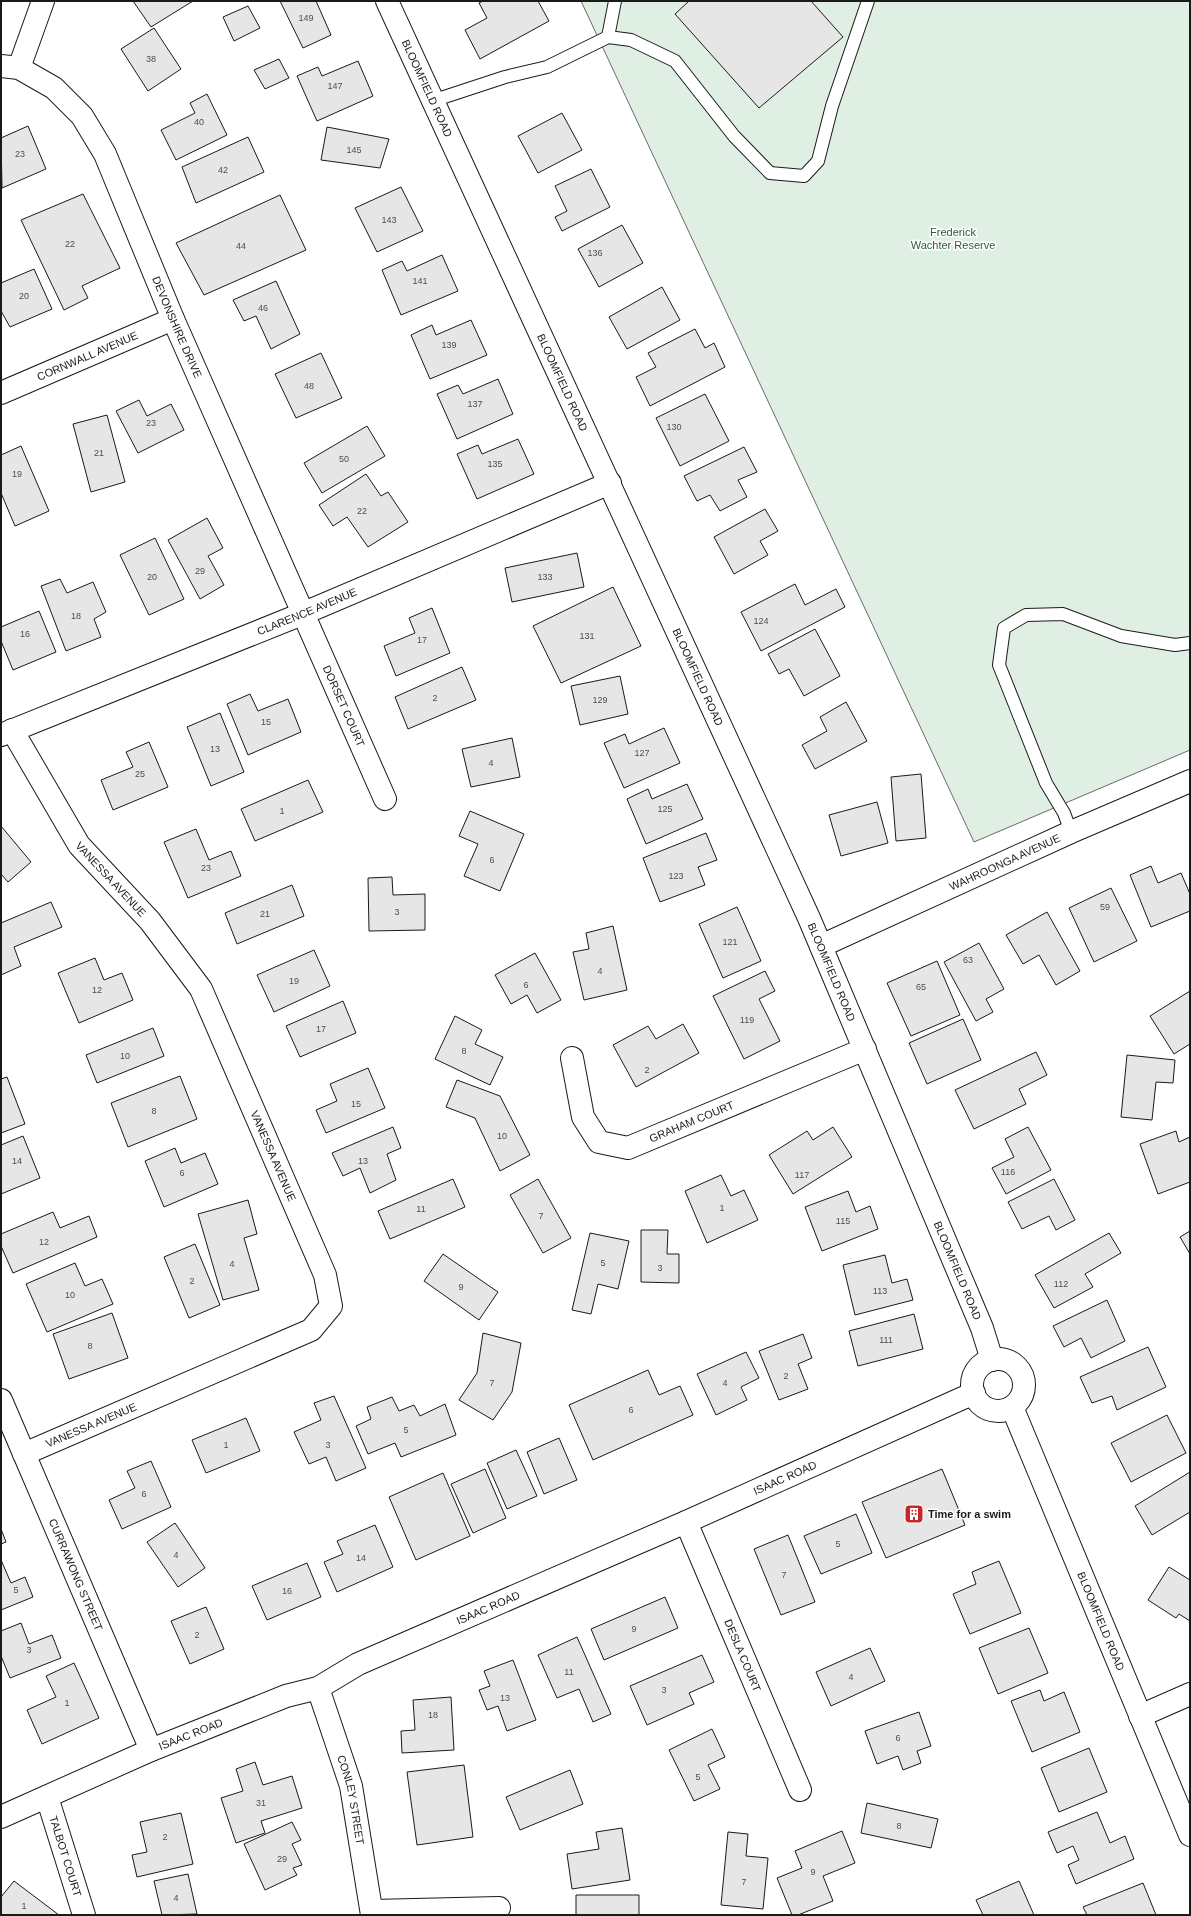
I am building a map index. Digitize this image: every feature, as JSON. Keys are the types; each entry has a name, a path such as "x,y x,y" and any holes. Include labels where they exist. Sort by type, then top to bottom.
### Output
{"street":[{"name":"DEVONSHIRE DRIVE","path":"43,1 10,67 54,88 82,116 105,154 173,319 302,614"},
{"name":"BLOOMFIELD ROAD","path":"387,1 810,918 982,1328 992,1360"},
{"name":"CORNWALL AVENUE","path":"1,393 173,319"},
{"name":"CLARENCE AVENUE","path":"6,732 302,614 610,483"},
{"name":"DORSET COURT","path":"302,614 385,800"},
{"name":"VANESSA AVENUE","path":"6,732 80,845 150,921 201,989 325,1275 331,1306 311,1330 24,1454"},
{"name":"WAHROONGA AVENUE","path":"821,946 1071,832 1190,781"},
{"name":"GRAHAM COURT","path":"572,1058 583,1117 599,1142 628,1148 865,1049"},
{"path":"999,1359 1012,1363 1017,1367 1023,1378 1024,1385 1021,1397 1012,1407 997,1411 989,1409 982,1405 974,1392 973,1380 978,1368 992,1360 999,1359"},
{"name":"ISAAC ROAD","path":"1,1817 151,1750 286,1696 318,1688 358,1664 686,1522 974,1392"},
{"name":"CURRAWONG STREET","path":"1,1400 151,1750"},
{"name":"BLOOMFIELD ROAD","path":"1012,1407 1190,1835"},
{"name":"DESLA COURT","path":"686,1522 800,1790"},
{"name":"CONLEY STREET","path":"318,1688 351,1786 372,1913"},
{"path":"1140,1716 1190,1694"},
{"name":"TALBOT COURT","path":"47,1797 84,1915"},
{"path":"372,1913 499,1908"}],"lane":[{"path":"608,38 615,1"},
{"path":"432,101 505,77 547,67 608,38 631,40 675,61 734,136 770,173 804,176 818,161 832,106 868,1"},
{"path":"1071,832 1064,813 1046,783 999,665 1004,628 1026,615 1063,614 1121,636 1175,645 1190,643"}],"green space":[{"name":"Frederick Wachter Reserve","path":"581,1 1190,1 1190,750 974,842"}],"building":[{"path":"133,1 193,1 151,27"},
{"path":"280,1 316,1 331,35 303,48"},
{"path":"483,1 538,1 549,21 480,59 465,30 487,18 479,3"},
{"path":"689,1 811,1 843,37 759,108 675,14"},
{"path":"248,6 260,28 234,41 223,17"},
{"path":"154,28 181,69 148,91 121,49"},
{"path":"279,59 289,78 265,89 254,70"},
{"path":"358,61 373,96 317,121 297,76 318,67 322,76"},
{"path":"207,94 227,135 176,160 161,130 195,113 190,103"},
{"path":"562,113 582,150 538,173 518,136"},
{"path":"28,126 46,169 2,188 1,138"},
{"path":"327,127 389,139 380,168 321,160"},
{"path":"248,137 264,172 196,203 182,167"},
{"path":"591,169 610,207 562,231 555,217 567,211 555,186"},
{"path":"401,187 423,231 377,252 355,208"},
{"path":"83,194 120,268 82,286 88,298 64,310 21,220"},
{"path":"280,195 306,250 204,295 176,243"},
{"path":"622,225 643,263 599,287 578,249"},
{"path":"442,255 458,291 401,315 382,270 402,261 407,271"},
{"path":"34,269 52,309 10,327 1,311 1,283"},
{"path":"276,281 300,334 271,349 256,316 244,321 233,300"},
{"path":"662,287 680,320 627,349 609,317"},
{"path":"471,320 487,355 430,379 411,335 432,325 436,335"},
{"path":"695,329 705,348 714,343 725,367 650,406 636,377 656,367 648,353"},
{"path":"321,353 342,398 296,418 275,374"},
{"path":"498,379 513,414 457,439 437,394 458,385 463,394"},
{"path":"705,394 729,441 680,466 656,418"},
{"path":"139,400 147,416 171,404 184,430 138,453 116,411"},
{"path":"107,415 125,482 91,492 73,424"},
{"path":"367,426 385,456 322,493 304,463"},
{"path":"518,439 534,474 477,499 457,454 478,445 482,454"},
{"path":"21,446 49,511 15,526 1,493 1,455"},
{"path":"744,447 757,472 738,480 747,497 720,511 710,495 697,501 684,476"},
{"path":"366,474 381,496 388,492 408,522 368,547 347,517 333,526 319,505"},
{"path":"765,509 778,531 760,541 768,555 734,574 714,537"},
{"path":"207,518 223,548 208,556 224,585 200,599 168,540"},
{"path":"155,538 184,599 149,615 120,555"},
{"path":"577,553 584,587 512,602 505,568"},
{"path":"60,579 67,593 93,582 106,612 94,619 101,637 66,651 41,586"},
{"path":"795,584 805,605 836,589 845,607 761,651 741,612"},
{"path":"613,587 641,646 561,683 533,626"},
{"path":"432,608 450,653 396,676 384,646 415,633 409,618"},
{"path":"39,611 56,652 13,670 1,641 1,627"},
{"path":"815,629 840,676 804,696 789,669 779,674 768,654"},
{"path":"462,667 476,700 408,729 395,697"},
{"path":"620,676 628,714 580,725 571,686"},
{"path":"250,694 258,711 288,699 301,732 248,755 227,704"},
{"path":"846,702 867,741 815,769 802,745 827,731 820,717"},
{"path":"220,713 244,772 211,786 187,727"},
{"path":"664,728 680,763 624,788 604,743 625,734 629,744"},
{"path":"512,738 520,777 471,787 462,749"},
{"path":"149,742 168,787 113,810 101,780 133,767 126,752"},
{"path":"921,774 926,838 896,841 891,777"},
{"path":"308,780 323,812 255,841 241,809"},
{"path":"687,784 703,819 646,844 627,799 648,789 652,799"},
{"path":"877,802 888,843 841,856 829,815"},
{"path":"470,811 524,834 500,891 464,876 478,844 459,836"},
{"path":"1,826 31,862 8,882 1,874"},
{"path":"196,829 209,860 231,851 241,876 188,898 164,842"},
{"path":"706,833 717,860 698,867 705,885 660,902 643,858"},
{"path":"1151,866 1158,883 1181,873 1190,894 1190,911 1151,927 1130,875"},
{"path":"392,877 393,895 425,894 425,930 369,931 368,878"},
{"path":"292,885 304,916 237,944 225,913"},
{"path":"1111,888 1137,941 1094,962 1069,908"},
{"path":"51,902 62,927 14,947 21,966 1,975 1,923"},
{"path":"737,907 761,961 723,978 699,924"},
{"path":"1047,912 1080,971 1056,985 1039,955 1023,964 1006,935"},
{"path":"613,926 627,990 584,1000 573,952 589,949 586,933"},
{"path":"979,943 1004,989 986,999 993,1012 976,1021 944,962"},
{"path":"314,950 330,986 274,1012 257,975"},
{"path":"535,953 561,1000 537,1013 527,995 511,1004 495,975"},
{"path":"95,958 104,980 122,973 133,1000 79,1023 58,973"},
{"path":"937,961 960,1015 911,1036 887,983"},
{"path":"765,971 775,991 759,999 780,1041 744,1059 713,996"},
{"path":"1190,991 1190,1044 1174,1054 1150,1016"},
{"path":"343,1001 356,1033 300,1057 286,1026"},
{"path":"455,1016 482,1030 475,1044 503,1057 490,1085 435,1059"},
{"path":"963,1019 981,1060 927,1084 909,1043"},
{"path":"683,1024 699,1053 636,1087 613,1045 648,1026 656,1039"},
{"path":"153,1028 164,1056 97,1083 86,1055"},
{"path":"1036,1052 1047,1075 1019,1089 1026,1104 974,1129 955,1090"},
{"path":"1127,1055 1175,1060 1173,1083 1156,1082 1152,1120 1121,1117"},
{"path":"368,1068 385,1108 326,1133 316,1110 337,1101 330,1084"},
{"path":"180,1076 197,1119 128,1147 111,1103"},
{"path":"7,1077 25,1124 1,1133 1,1079"},
{"path":"457,1080 500,1096 530,1155 500,1171 475,1118 446,1107"},
{"path":"393,1127 401,1148 387,1154 396,1180 370,1193 360,1168 343,1176 332,1153"},
{"path":"833,1127 852,1157 793,1194 769,1155 807,1131 813,1140"},
{"path":"1028,1127 1051,1170 1006,1194 992,1168 1014,1157 1005,1139"},
{"path":"1176,1131 1179,1142 1190,1137 1190,1182 1158,1194 1140,1144"},
{"path":"23,1136 40,1178 1,1194 1,1145"},
{"path":"175,1148 181,1163 205,1153 218,1184 164,1207 145,1161"},
{"path":"721,1175 731,1196 744,1190 758,1220 707,1243 685,1191"},
{"path":"453,1179 465,1207 390,1239 378,1211"},
{"path":"538,1179 571,1238 543,1253 510,1195"},
{"path":"1054,1179 1075,1220 1056,1230 1049,1216 1022,1229 1008,1202"},
{"path":"848,1191 856,1212 870,1206 878,1229 822,1251 805,1207"},
{"path":"248,1200 257,1234 244,1238 259,1290 223,1300 198,1214"},
{"path":"53,1212 60,1228 89,1216 97,1237 13,1273 1,1246 1,1234"},
{"path":"641,1230 668,1230 667,1254 679,1254 679,1283 641,1282"},
{"path":"1190,1231 1190,1254 1180,1237"},
{"path":"590,1233 629,1241 618,1289 598,1284 591,1314 572,1310"},
{"path":"1109,1233 1121,1253 1085,1274 1093,1287 1054,1308 1035,1275"},
{"path":"195,1244 220,1305 189,1318 164,1257"},
{"path":"443,1254 498,1292 479,1320 424,1281"},
{"path":"885,1255 892,1283 907,1279 913,1300 855,1315 843,1265"},
{"path":"75,1263 85,1286 102,1279 113,1304 47,1332 26,1284"},
{"path":"1107,1300 1125,1341 1091,1358 1081,1338 1064,1347 1053,1326"},
{"path":"112,1313 128,1358 69,1379 53,1334"},
{"path":"914,1314 923,1349 858,1366 849,1331"},
{"path":"483,1333 521,1343 512,1392 493,1420 459,1400 477,1373"},
{"path":"803,1334 812,1358 798,1364 808,1389 779,1400 759,1351"},
{"path":"1148,1347 1166,1387 1117,1410 1112,1396 1092,1403 1080,1377"},
{"path":"746,1352 759,1378 741,1387 747,1400 716,1415 697,1374"},
{"path":"648,1370 659,1395 680,1386 693,1415 593,1460 569,1405"},
{"path":"334,1396 366,1468 336,1481 326,1457 309,1464 294,1432 321,1420 314,1403"},
{"path":"392,1397 399,1411 414,1405 420,1416 445,1404 456,1435 401,1457 395,1443 368,1454 356,1426 371,1419 367,1407"},
{"path":"1167,1415 1186,1453 1131,1482 1111,1443"},
{"path":"246,1418 260,1451 206,1473 192,1440"},
{"path":"559,1438 577,1480 544,1494 527,1452"},
{"path":"516,1450 537,1496 507,1509 487,1463"},
{"path":"151,1461 171,1507 122,1529 109,1500 135,1488 127,1471"},
{"path":"485,1469 506,1518 473,1533 451,1484"},
{"name":"Time for a swim","path":"942,1469 965,1525 886,1558 862,1502"},
{"path":"1190,1472 1190,1512 1152,1535 1135,1506"},
{"path":"443,1473 470,1536 416,1560 389,1497"},
{"path":"856,1514 872,1553 821,1574 804,1536"},
{"path":"175,1523 205,1568 178,1587 147,1542"},
{"path":"375,1525 393,1567 337,1592 324,1562 343,1554 337,1541"},
{"path":"1,1529 6,1542 1,1544"},
{"path":"788,1535 815,1602 781,1615 754,1549"},
{"path":"1,1560 11,1583 25,1577 33,1597 1,1610"},
{"path":"999,1561 1021,1613 970,1634 953,1594 976,1584 972,1572"},
{"path":"307,1563 321,1597 267,1620 252,1586"},
{"path":"1169,1567 1190,1580 1190,1621 1179,1614 1176,1618 1148,1600"},
{"path":"665,1597 678,1628 604,1660 591,1629"},
{"path":"206,1607 224,1649 190,1664 171,1621"},
{"path":"21,1623 29,1644 52,1635 61,1658 10,1678 1,1656 1,1631"},
{"path":"1029,1628 1048,1673 998,1694 979,1648"},
{"path":"577,1637 611,1714 593,1722 579,1689 557,1698 538,1655"},
{"path":"870,1648 885,1681 831,1706 816,1672"},
{"path":"702,1655 714,1682 689,1693 694,1704 647,1725 630,1686"},
{"path":"513,1660 536,1720 507,1731 498,1706 487,1710 479,1690 490,1686 484,1671"},
{"path":"74,1663 99,1718 42,1744 27,1710 56,1697 46,1676"},
{"path":"1040,1690 1044,1701 1064,1692 1080,1732 1032,1752 1011,1701"},
{"path":"451,1697 454,1750 402,1753 401,1731 415,1730 413,1700"},
{"path":"919,1712 931,1746 917,1751 921,1763 903,1770 898,1756 877,1764 865,1731"},
{"path":"712,1729 725,1757 708,1765 720,1789 694,1801 669,1750"},
{"path":"1089,1748 1107,1792 1059,1812 1041,1768"},
{"path":"255,1762 263,1785 292,1776 302,1808 261,1821 265,1833 236,1843 221,1798 243,1791 236,1769"},
{"path":"464,1765 473,1837 417,1845 407,1772"},
{"path":"570,1770 583,1804 520,1830 506,1797"},
{"path":"867,1803 938,1819 931,1848 861,1833"},
{"path":"1097,1812 1110,1843 1125,1836 1134,1859 1076,1884 1068,1865 1079,1860 1073,1846 1057,1853 1048,1832"},
{"path":"181,1813 193,1864 137,1877 132,1855 147,1852 140,1822"},
{"path":"292,1822 301,1840 292,1844 302,1865 293,1868 297,1875 265,1890 244,1844"},
{"path":"622,1828 630,1880 572,1889 567,1854 599,1849 596,1832"},
{"path":"842,1831 855,1863 823,1876 833,1901 798,1915 792,1915 777,1878 802,1868 795,1851"},
{"path":"728,1832 748,1834 746,1856 768,1858 763,1909 721,1905"},
{"path":"188,1874 197,1914 162,1915 154,1881"},
{"path":"14,1881 59,1915 1,1915 1,1897"},
{"path":"1019,1881 1034,1915 983,1915 976,1900"},
{"path":"1143,1883 1156,1915 1087,1915 1083,1907"},
{"path":"576,1895 639,1895 639,1915 576,1915"}],"place":[{"name":"Time for a swim","path":"914,1514"}]}
